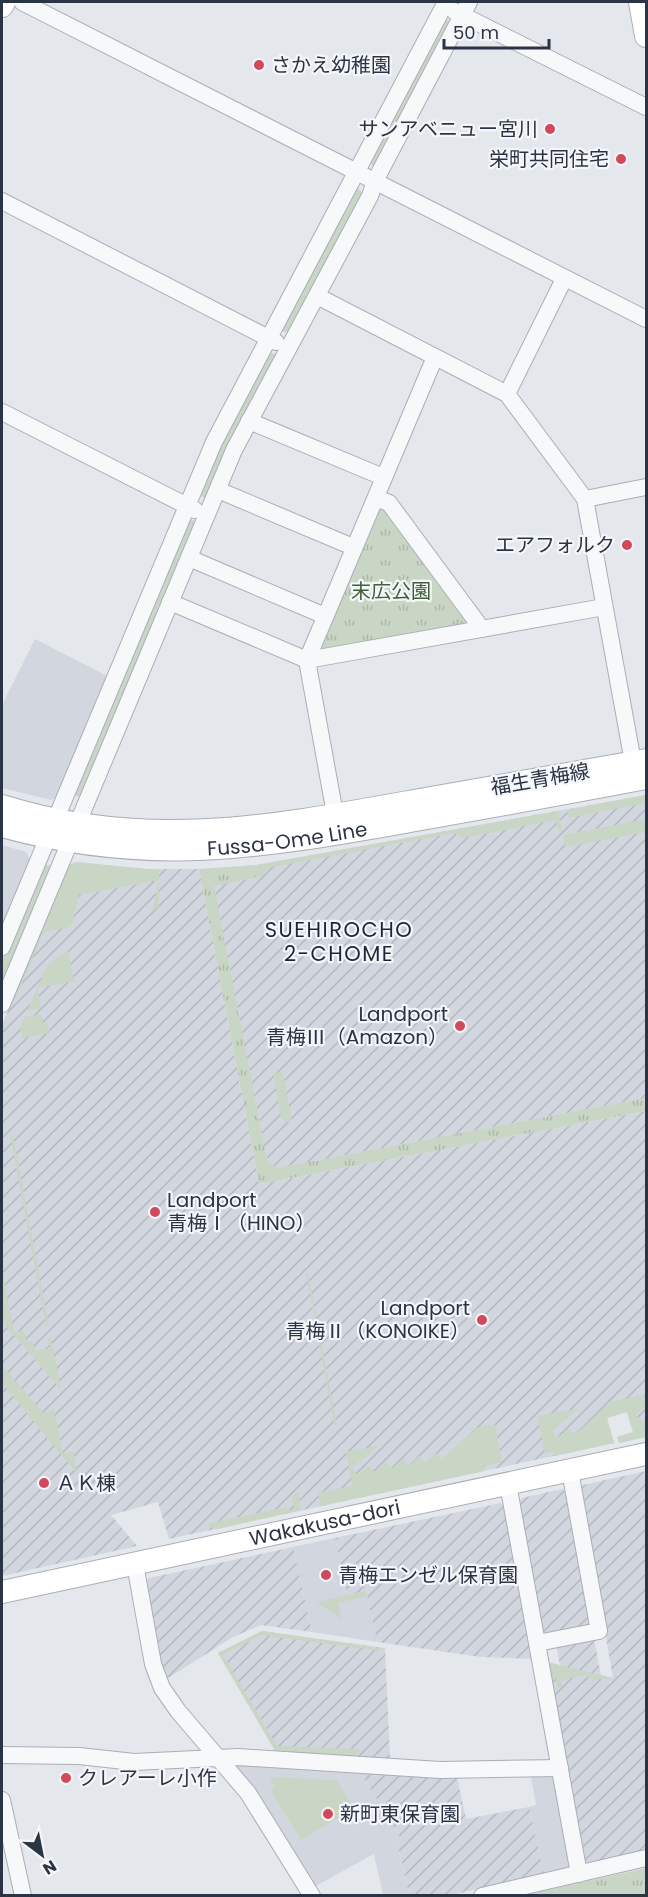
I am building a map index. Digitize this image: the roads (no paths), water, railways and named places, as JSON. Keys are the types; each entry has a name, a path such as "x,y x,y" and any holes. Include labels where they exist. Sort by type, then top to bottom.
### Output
{"main road":[{"path":"2,6 4,2"},
{"path":"640,2 646,36"},
{"name":"福生青梅線","path":"562,787 640,770"},
{"name":"Fussa-Ome Line","path":"2,826 185,833 337,824 562,787"},
{"name":"Fussa-Ome Line","path":"337,824 434,798"},
{"name":"福生青梅線","path":"434,798 485,798"},
{"name":"Fussa-Ome Line","path":"2,806 63,830"},
{"name":"Wakakusa-dori","path":"2,1592 646,1454"}],"street":[{"path":"22,2 646,319"},
{"path":"2,1004 63,830 214,442 442,3 466,8 646,108"},
{"path":"2,947 63,830 170,602 249,421 370,196 375,181 466,8"},
{"path":"2,201 288,348"},
{"path":"507,394 564,279"},
{"path":"317,296 507,394 585,499 604,607 640,770"},
{"path":"337,824 307,660 435,357"},
{"path":"2,412 187,507 208,514"},
{"path":"249,421 383,477"},
{"path":"585,499 646,487"},
{"path":"218,490 353,547"},
{"path":"376,498 389,504 482,629"},
{"path":"189,558 325,616"},
{"path":"170,602 307,660 604,607"},
{"path":"537,1643 599,1631 570,1471"},
{"path":"508,1484 579,1874"},
{"path":"135,1564 159,1680 178,1711 248,1793 312,1896"},
{"path":"2,1755 71,1755 134,1762 218,1758 440,1770 560,1768"},
{"path":"2,1800 23,1896"},
{"path":"482,1896 646,1858"}],"place":[{"name":"さかえ幼稚園","path":"259,65"},
{"name":"サンアベニュー宮川","path":"550,129"},
{"name":"栄町共同住宅","path":"621,159"},
{"name":"エアフォルク","path":"627,545"},
{"name":"Landport 青梅Ⅲ（Amazon）","path":"460,1026"},
{"name":"Landport 青梅Ⅰ（HINO）","path":"155,1212"},
{"name":"Landport 青梅Ⅱ（KONOIKE）","path":"482,1320"},
{"name":"ＡＫ棟","path":"44,1483"},
{"name":"青梅エンゼル保育園","path":"326,1575"},
{"name":"クレアーレ小作","path":"66,1778"},
{"name":"新町東保育園","path":"328,1814"}],"district":[{"name":"SUEHIROCHO 2-CHOME","path":"339,942"}],"park label":[{"name":"末広公園","path":"391,591"}]}
